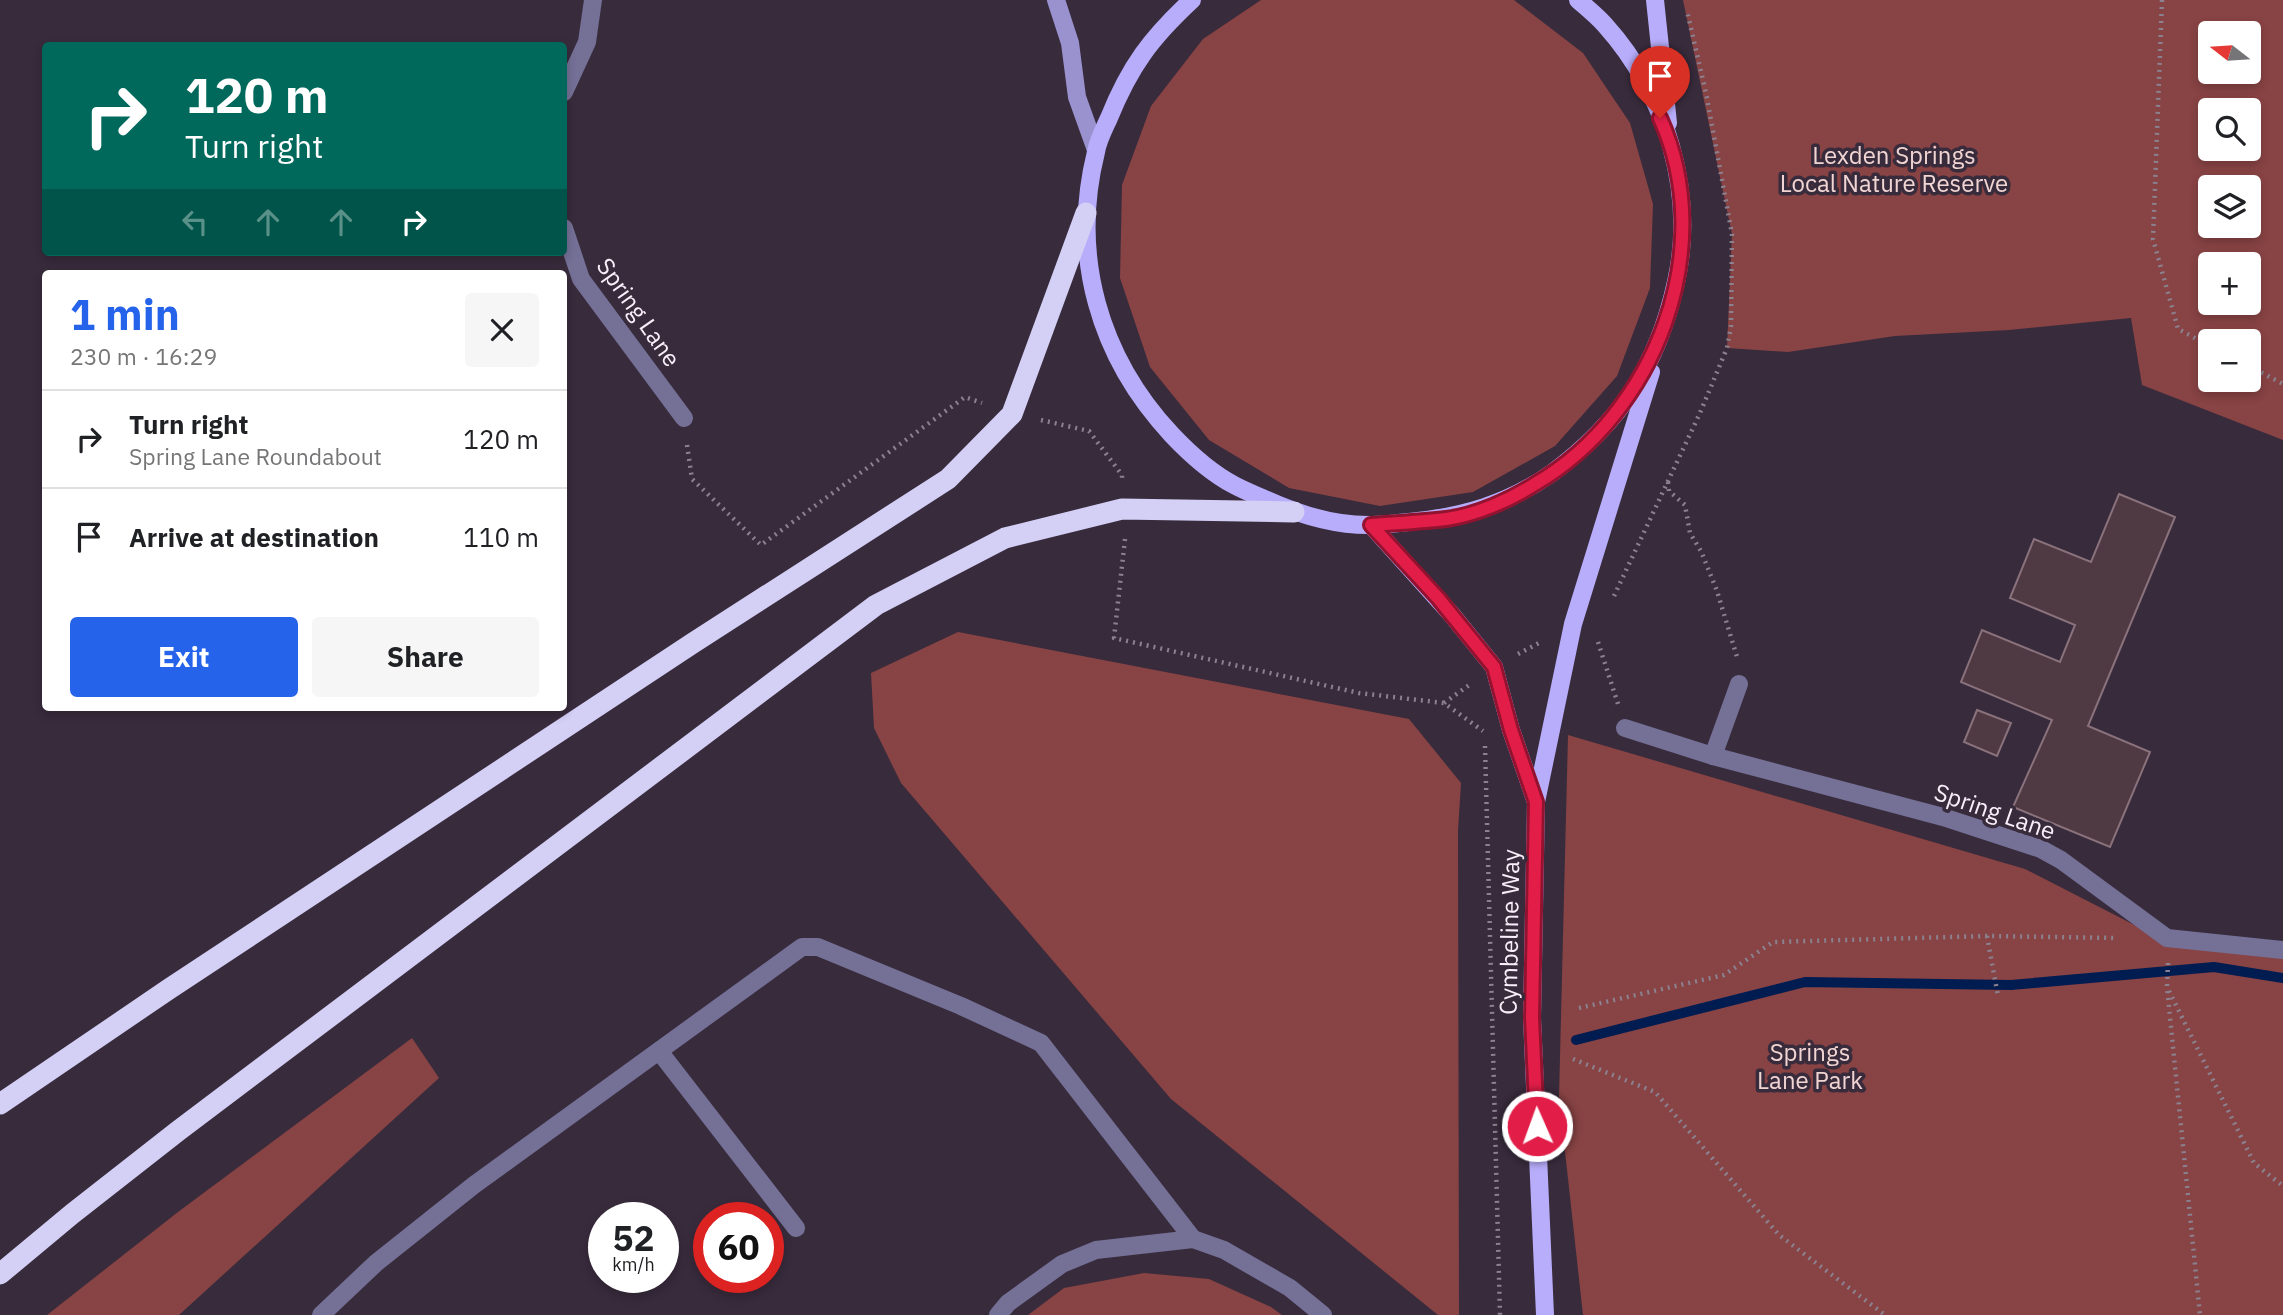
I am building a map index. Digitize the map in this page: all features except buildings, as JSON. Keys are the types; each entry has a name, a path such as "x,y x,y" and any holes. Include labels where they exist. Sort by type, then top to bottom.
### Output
{"highway":[{"path":"0,1104 670,658 948,478 1012,414 1086,213"},
{"path":"0,1274 177,1132 876,604 1005,538 1122,509 1294,512"}],"main road":[{"path":"1192,0 1160,30 1124,80 1096,150 1086,213 1087,259 1096,304 1116,358 1148,410 1188,451 1232,484 1294,512 1337,522 1371,525 1448,519 1487,507 1535,485 1580,452 1615,416 1643,376 1668,319 1682,246 1682,201 1670,140 1655,0"},
{"path":"1578,0 1605,24 1640,73 1670,140"},
{"name":"Cymbeline Way","path":"1545,1315 1532,1018 1536,802 1573,624 1668,319"},
{"name":"Cymbeline Way","path":"1371,525 1418,575 1494,667 1511,730 1536,802"}],"street":[{"path":"567,85 587,42 593,0"},
{"path":"1056,0 1070,43 1077,97 1096,150"},
{"name":"Spring Lane","path":"567,237 581,279 684,418"},
{"path":"1713,756 1739,684"},
{"name":"Spring Lane","path":"1625,728 1713,756 1943,817 2041,849 2061,860 2167,938"},
{"path":"2167,938 2283,950"},
{"path":"321,1315 376,1263 474,1185 802,947 818,947 961,1006 1041,1043 1193,1239"},
{"path":"660,1051 796,1228"},
{"path":"998,1315 1009,1303 1062,1264 1096,1250 1193,1239 1224,1250 1290,1288 1323,1315"}],"path":[{"path":"2162,0 2153,239 2178,329 2198,340"},
{"path":"2261,372 2283,384"},
{"path":"684,418 692,479 761,545 965,397 1012,414 1089,431 1122,475 1125,543 1114,638 1359,693 1444,703 1485,732"},
{"path":"1612,598 1668,481 1669,491 1685,505 1690,533 1717,591 1737,652 1739,684"},
{"path":"1596,634 1625,728"},
{"path":"1485,746 1500,1315"},
{"path":"1987,936 1998,996"},
{"path":"1579,1008 1724,975 1773,942 1987,936 2167,938 2167,987 2200,1315"},
{"path":"2167,987 2254,1163 2283,1186"},
{"path":"1573,1059 1655,1092 1779,1235 1885,1315"}],"green space":[{"path":"1261,0 1514,0 1583,53 1630,123 1653,204 1650,288 1617,376 1555,446 1473,492 1380,506 1289,488 1209,440 1150,367 1120,278 1122,185 1151,106 1203,39"},
{"name":"Lexden Springs Local Nature Reserve","path":"1683,0 2283,0 2283,440 2142,385 2131,318 2009,330 1895,336 1788,352 1727,348 1732,234"},
{"path":"958,632 1409,719 1461,783 1458,831 1459,1315 1438,1315 1171,1099 901,783 874,728 871,673"},
{"name":"Springs Lane Park","path":"1568,735 2025,869 2150,933 2283,946 2283,1315 1583,1315 1559,1097"},
{"path":"412,1038 439,1078 179,1315 47,1315 178,1212"},
{"path":"1144,1273 1209,1279 1271,1307 1282,1315 1028,1315 1064,1288"}],"waterway":[{"path":"1576,1040 1805,982 2011,985 2214,967 2283,978"}],"route":[{"path":"1537,1126 1532,1018 1536,802 1511,730 1494,667 1438,598 1371,525 1448,519 1487,507 1535,485 1580,452 1615,416 1643,376 1668,319 1681,257 1682,201 1670,140 1660,118"}]}
